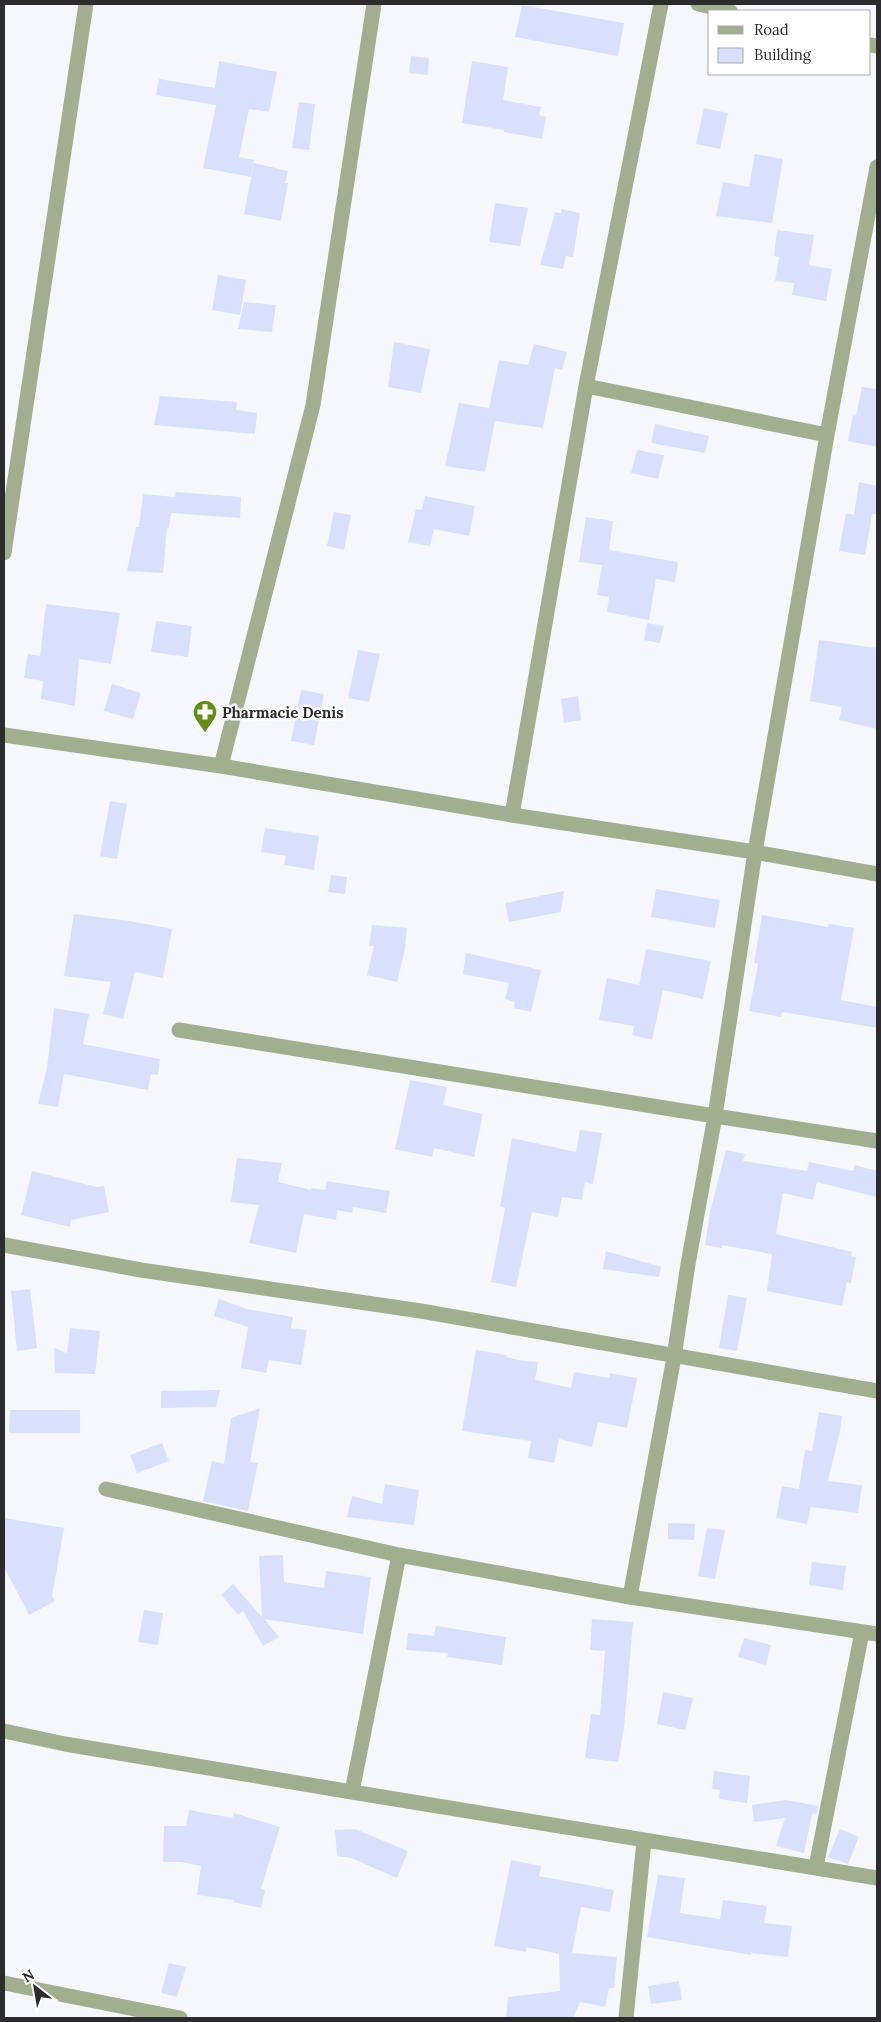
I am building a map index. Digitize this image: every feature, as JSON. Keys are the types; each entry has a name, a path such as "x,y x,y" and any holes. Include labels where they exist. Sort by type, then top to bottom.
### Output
{"street":[{"path":"4,553 86,4"},
{"path":"221,766 314,405 374,4"},
{"path":"512,815 586,386 661,4"},
{"path":"698,4 725,10"},
{"path":"630,1597 674,1357 688,1264 715,1116 755,852 827,435 872,231 877,167"},
{"path":"586,386 827,435"},
{"path":"4,735 221,766 512,815 755,852 877,874"},
{"path":"179,1030 715,1116 877,1140"},
{"path":"4,1246 141,1270 421,1311 674,1357 877,1391"},
{"path":"106,1489 398,1555 630,1597 870,1633 816,1867"},
{"path":"352,1792 398,1555"},
{"path":"4,1731 65,1744 877,1878"},
{"path":"626,2018 644,1841"},
{"path":"4,1983 180,2018"}],"building":[{"path":"522,5 624,23 618,56 515,37"},
{"path":"411,56 429,58 428,75 409,73"},
{"path":"219,61 277,72 269,112 249,109 239,157 254,160 251,177 203,168 216,105 156,95 159,79 215,88"},
{"path":"472,61 508,67 503,100 541,107 539,115 546,117 542,139 462,123"},
{"path":"299,102 315,104 309,150 292,148"},
{"path":"704,108 728,113 720,149 696,144"},
{"path":"755,154 783,159 772,223 716,216 723,182 749,187"},
{"path":"254,163 288,171 285,183 288,183 281,221 244,214"},
{"path":"495,203 528,208 520,246 489,242"},
{"path":"561,209 580,213 573,257 566,256 563,269 540,265 555,212 561,213"},
{"path":"777,230 814,235 809,265 832,269 826,301 792,295 794,283 775,281 779,257 774,256"},
{"path":"218,275 246,280 240,315 212,310"},
{"path":"244,302 276,305 272,332 238,329"},
{"path":"394,342 430,349 421,393 388,387"},
{"path":"534,344 567,352 562,370 555,368 543,428 495,421 485,472 445,466 459,403 489,408 499,360 528,365"},
{"path":"862,387 877,389 877,447 848,441 853,415 856,416"},
{"path":"160,396 237,402 236,410 257,413 255,434 154,425"},
{"path":"655,424 709,436 705,453 651,443"},
{"path":"637,450 664,455 658,479 631,473"},
{"path":"859,482 877,486 877,514 872,514 865,555 839,551 846,513 854,515"},
{"path":"176,492 241,497 240,518 171,513 169,528 167,528 163,573 127,571 136,527 139,527 143,494 175,497"},
{"path":"425,496 475,506 469,536 434,529 430,546 408,542 416,509 422,510"},
{"path":"334,512 351,515 344,550 327,546"},
{"path":"586,517 613,521 609,550 678,562 675,582 656,579 649,620 607,612 609,597 597,595 602,565 579,562"},
{"path":"46,604 120,613 111,664 79,659 75,706 41,699 43,681 24,678 28,654 40,656"},
{"path":"156,621 192,626 188,657 151,652"},
{"path":"647,623 664,626 660,643 644,640"},
{"path":"819,640 877,648 877,729 839,720 842,707 810,701"},
{"path":"358,650 380,654 369,702 348,698"},
{"path":"112,684 141,693 133,719 104,711"},
{"path":"301,690 324,694 314,745 291,741"},
{"path":"578,696 581,720 564,723 561,699"},
{"path":"110,801 127,804 117,859 100,856"},
{"path":"265,828 319,836 314,870 284,865 286,856 261,852"},
{"path":"331,875 347,877 345,894 328,892"},
{"path":"656,889 720,900 715,928 651,917"},
{"path":"564,891 561,912 509,922 505,903"},
{"path":"74,914 130,921 172,929 163,978 135,972 123,1019 103,1014 111,982 64,976"},
{"path":"762,915 828,927 829,924 854,928 841,1000 877,1007 877,1028 782,1012 781,1017 749,1011 758,964 754,963"},
{"path":"372,925 407,928 405,950 397,982 367,975 374,946 369,946"},
{"path":"646,949 711,961 703,999 663,990 652,1040 632,1035 634,1026 599,1020 607,978 639,985"},
{"path":"466,953 541,970 531,1012 514,1008 515,1002 505,999 509,983 463,974"},
{"path":"54,1008 89,1014 83,1044 160,1059 158,1075 151,1074 148,1090 64,1074 58,1107 38,1104 47,1068"},
{"path":"410,1080 447,1087 443,1105 483,1114 474,1157 434,1148 432,1157 395,1149"},
{"path":"580,1130 602,1133 593,1184 585,1182 582,1200 562,1197 558,1217 532,1212 516,1287 491,1282 505,1208 500,1206 512,1138 576,1152"},
{"path":"726,1150 745,1154 743,1161 807,1171 809,1162 853,1171 855,1165 877,1171 877,1197 817,1182 813,1200 783,1193 776,1234 852,1252 851,1256 856,1257 851,1283 847,1282 842,1306 767,1291 772,1254 722,1245 722,1248 705,1245 710,1212"},
{"path":"237,1158 282,1163 278,1182 311,1190 311,1188 325,1190 327,1181 390,1191 386,1213 353,1207 352,1213 337,1210 336,1220 304,1214 296,1253 249,1243 259,1205 231,1202"},
{"path":"32,1171 97,1187 104,1186 109,1212 71,1220 70,1227 21,1215"},
{"path":"606,1251 661,1267 659,1277 603,1269"},
{"path":"30,1289 37,1348 17,1351 11,1291"},
{"path":"728,1295 747,1298 737,1351 719,1348"},
{"path":"219,1299 247,1309 293,1317 291,1328 307,1330 301,1365 269,1360 266,1373 241,1368 248,1327 214,1316"},
{"path":"70,1328 100,1331 95,1374 55,1373 54,1348 67,1353"},
{"path":"476,1350 507,1355 507,1357 518,1360 538,1362 535,1380 571,1388 574,1372 609,1378 610,1373 637,1378 627,1428 598,1422 592,1447 559,1439 554,1463 528,1458 531,1441 462,1431"},
{"path":"220,1390 216,1407 161,1408 161,1391"},
{"path":"260,1408 250,1462 258,1463 248,1511 203,1501 212,1461 224,1464 231,1418"},
{"path":"10,1410 80,1410 80,1433 9,1433"},
{"path":"819,1412 842,1416 828,1481 862,1485 858,1513 811,1507 807,1524 776,1518 782,1486 799,1489 805,1450 812,1451"},
{"path":"162,1443 169,1461 137,1473 130,1455"},
{"path":"385,1484 419,1490 414,1525 347,1517 352,1496 382,1504"},
{"path":"4,1518 64,1528 52,1596 55,1601 29,1615 4,1567"},
{"path":"668,1523 695,1524 694,1540 668,1539"},
{"path":"707,1528 725,1530 715,1579 698,1576"},
{"path":"283,1555 284,1582 324,1588 326,1571 371,1577 363,1634 264,1619 279,1637 263,1646 243,1611 238,1615 221,1595 233,1584 262,1617 259,1556"},
{"path":"812,1562 846,1566 843,1590 809,1585"},
{"path":"144,1610 163,1613 158,1645 138,1642"},
{"path":"592,1619 633,1622 624,1728 618,1762 585,1758 591,1714 600,1715 605,1651 590,1650"},
{"path":"436,1626 506,1637 502,1665 447,1657 448,1653 406,1650 408,1633 434,1636"},
{"path":"744,1638 771,1645 766,1665 738,1657"},
{"path":"663,1692 693,1698 685,1730 657,1724"},
{"path":"714,1771 750,1776 747,1803 719,1799 720,1790 712,1789"},
{"path":"786,1800 818,1806 817,1813 812,1814 804,1853 776,1846 785,1818 754,1822 752,1805"},
{"path":"189,1810 232,1818 234,1813 280,1827 261,1889 265,1890 261,1908 233,1902 234,1900 197,1895 201,1866 181,1862 163,1862 164,1826 186,1826"},
{"path":"355,1829 408,1851 397,1878 351,1858 337,1856 335,1830"},
{"path":"840,1829 859,1837 848,1864 828,1857"},
{"path":"511,1860 541,1866 539,1876 614,1890 610,1912 581,1907 572,1953 617,1957 614,1988 609,1988 605,2007 580,2002 573,2018 506,2018 508,1997 560,1991 559,1954 526,1947 526,1952 494,1946"},
{"path":"658,1875 685,1878 680,1913 720,1919 723,1900 767,1906 764,1923 792,1926 788,1957 751,1953 751,1955 647,1937"},
{"path":"169,1963 186,1967 177,1997 161,1993"},
{"path":"679,1981 682,2000 651,2004 648,1986"}],"place":[{"name":"Pharmacie Denis","path":"205,733"}]}
